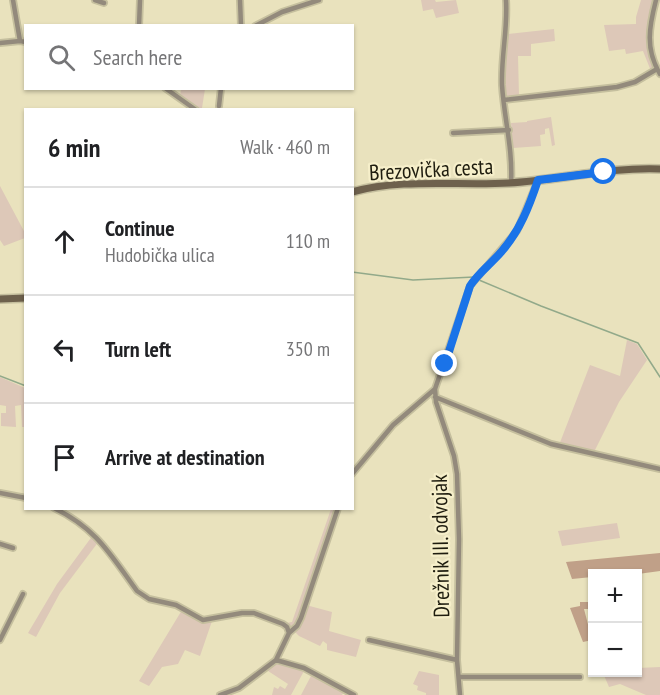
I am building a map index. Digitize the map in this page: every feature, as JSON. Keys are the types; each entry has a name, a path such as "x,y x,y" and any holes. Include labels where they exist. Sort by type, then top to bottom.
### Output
{"main road":[{"name":"Brezovička cesta","path":"354,192 390,185 511,183 627,170 660,169"},
{"path":"0,299 24,298"}],"street":[{"path":"0,43 23,41 13,0"},
{"path":"95,0 104,3"},
{"path":"139,24 141,0"},
{"path":"240,0 240,24"},
{"path":"259,24 282,12 319,0"},
{"path":"506,0 502,74 511,153 511,183"},
{"path":"504,100 617,87 658,72 651,55 648,38 656,0"},
{"path":"168,90 193,108"},
{"path":"219,106 220,90"},
{"path":"453,133 509,130"},
{"path":"354,472 393,425 435,389 470,286 500,253 521,225 538,180"},
{"name":"Drežnik III. odvojak","path":"435,389 435,398 454,456 457,474 459,539 457,660 460,695"},
{"path":"435,398 563,448 660,469"},
{"path":"0,493 24,498"},
{"path":"58,510 78,521 100,540 137,591 144,597 176,605 203,620 242,613 262,615 283,624 289,633"},
{"path":"220,695 239,688 276,660 289,633 297,626 301,618 337,510"},
{"path":"0,544 13,548"},
{"path":"0,640 22,594"},
{"name":"Drežnik III. odvojak","path":"369,640 457,660"},
{"path":"276,660 304,668 354,695"},
{"path":"460,677 580,677"}],"shaded area":[{"path":"421,0 435,0 436,2 456,0 459,13 436,18 433,9 423,11"},
{"path":"641,0 654,0 648,34 654,67 651,71 643,51 626,54 625,49 609,51 604,25 636,24"},
{"path":"554,29 555,41 531,44 531,56 518,56 519,96 507,98 503,73 507,34"},
{"path":"181,90 205,90 202,108 197,108 180,96"},
{"path":"551,117 555,145 552,146 549,128 545,129 545,134 540,135 541,146 513,148 511,123"},
{"path":"0,186 24,231 24,238 4,246 0,240"},
{"path":"627,340 637,344 647,360 619,402 593,454 559,445 590,365 620,376"},
{"path":"0,377 24,388 24,427 22,427 21,405 15,406 16,427 1,426 1,413 6,413 6,406 0,405"},
{"path":"331,510 336,510 299,617 292,629 286,623 292,622"},
{"path":"617,523 620,538 562,546 558,531"},
{"path":"93,535 99,541 60,593 36,637 28,633 57,584"},
{"path":"660,553 660,571 642,573 642,569 588,569 588,577 572,579 566,562"},
{"path":"580,602 588,602 588,609 584,609 588,624 588,641 583,642 570,608 580,606"},
{"path":"306,605 332,612 329,631 361,640 356,657 327,650 327,644 323,641 320,646 295,632"},
{"path":"182,610 201,620 212,621 200,656 185,650 178,664 162,667 149,686 139,681"},
{"path":"279,663 304,671 291,695 272,695 274,687 278,689 280,686 285,689 288,684 265,669"},
{"path":"660,667 660,695 646,695 620,684 609,687 605,677 642,677 642,668"},
{"path":"419,671 439,675 439,695 426,695 417,690 418,686 413,684"},
{"path":"312,674 344,692 342,695 301,695"}],"waterway":[{"path":"354,272 413,280 474,277"},
{"path":"479,280 638,343 660,377"},
{"path":"0,376 24,385"}],"route":[{"path":"445,364 470,286 510,242 521,225 538,180 604,172"}]}
